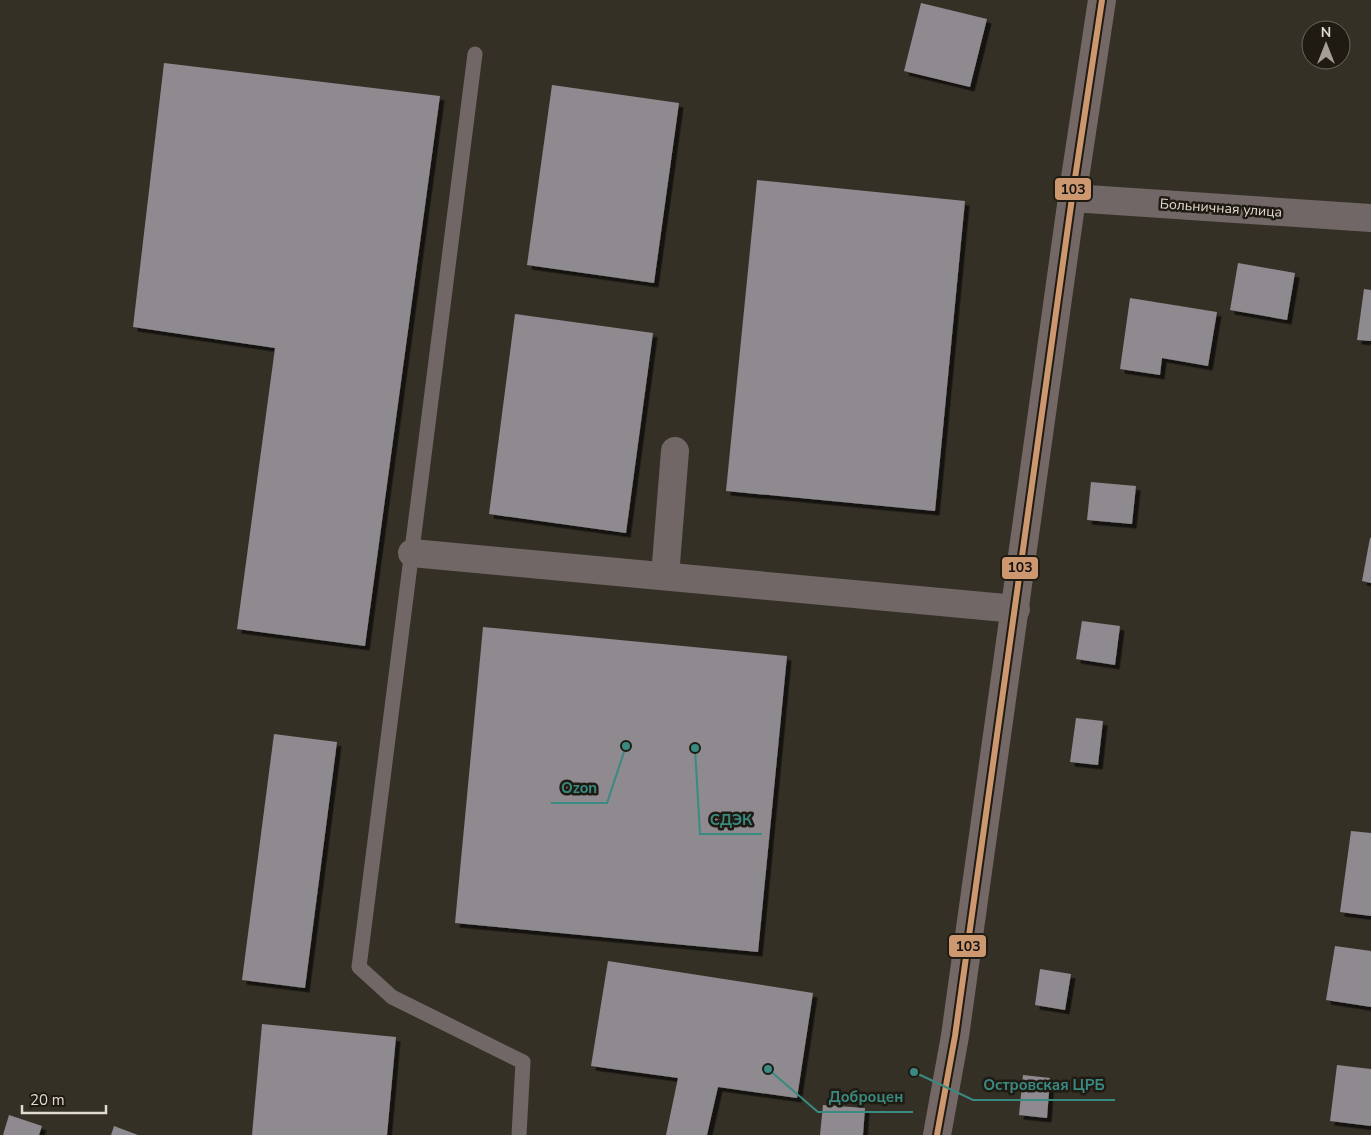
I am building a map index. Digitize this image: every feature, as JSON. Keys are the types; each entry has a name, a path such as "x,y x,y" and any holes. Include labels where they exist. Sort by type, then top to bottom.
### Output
{"main road":[{"path":"937,1135 955,1036 1072,198 1102,0"}],"street":[{"name":"Больничная улица","path":"1072,198 1371,218"},
{"path":"666,576 675,451"},
{"path":"412,553 1016,608"}],"lane":[{"path":"475,54 359,966 392,997 523,1062 519,1135"}],"building":[{"path":"921,3 987,19 970,87 904,71"},
{"path":"164,63 440,96 365,646 237,629 275,348 133,327"},
{"path":"552,85 679,103 654,283 527,265"},
{"path":"757,180 965,201 935,511 726,491"},
{"path":"1238,263 1295,273 1287,320 1230,310"},
{"path":"1364,289 1371,290 1371,341 1357,340"},
{"path":"1130,298 1217,312 1208,366 1162,358 1160,375 1120,369"},
{"path":"515,314 653,333 626,533 489,514"},
{"path":"1091,482 1136,486 1132,524 1087,520"},
{"path":"1371,538 1371,583 1362,581"},
{"path":"1082,621 1120,626 1115,665 1076,659"},
{"path":"483,627 787,656 758,952 455,923"},
{"path":"1076,718 1103,721 1098,765 1070,762"},
{"path":"274,734 337,742 305,988 242,980"},
{"path":"1351,831 1371,833 1371,916 1340,912"},
{"path":"1335,946 1371,951 1371,1007 1326,1000"},
{"path":"608,961 813,993 797,1098 718,1087 707,1135 666,1135 678,1078 591,1066"},
{"path":"1040,969 1071,974 1065,1010 1035,1005"},
{"path":"262,1024 396,1037 387,1135 252,1135"},
{"path":"1337,1065 1371,1069 1371,1126 1330,1121"},
{"path":"1023,1075 1050,1078 1047,1118 1019,1115"},
{"path":"823,1105 865,1108 863,1135 820,1135"},
{"path":"9,1115 42,1126 39,1135 3,1135"},
{"path":"114,1126 138,1135 111,1135"}],"transit line":[{"name":"103","path":"937,1135 955,1036 1072,198 1102,0"}],"place":[{"name":"Ozon","path":"626,746"},
{"name":"СДЭК","path":"695,748"},
{"name":"Доброцен","path":"768,1069"},
{"name":"Островская ЦРБ","path":"914,1072"}]}
